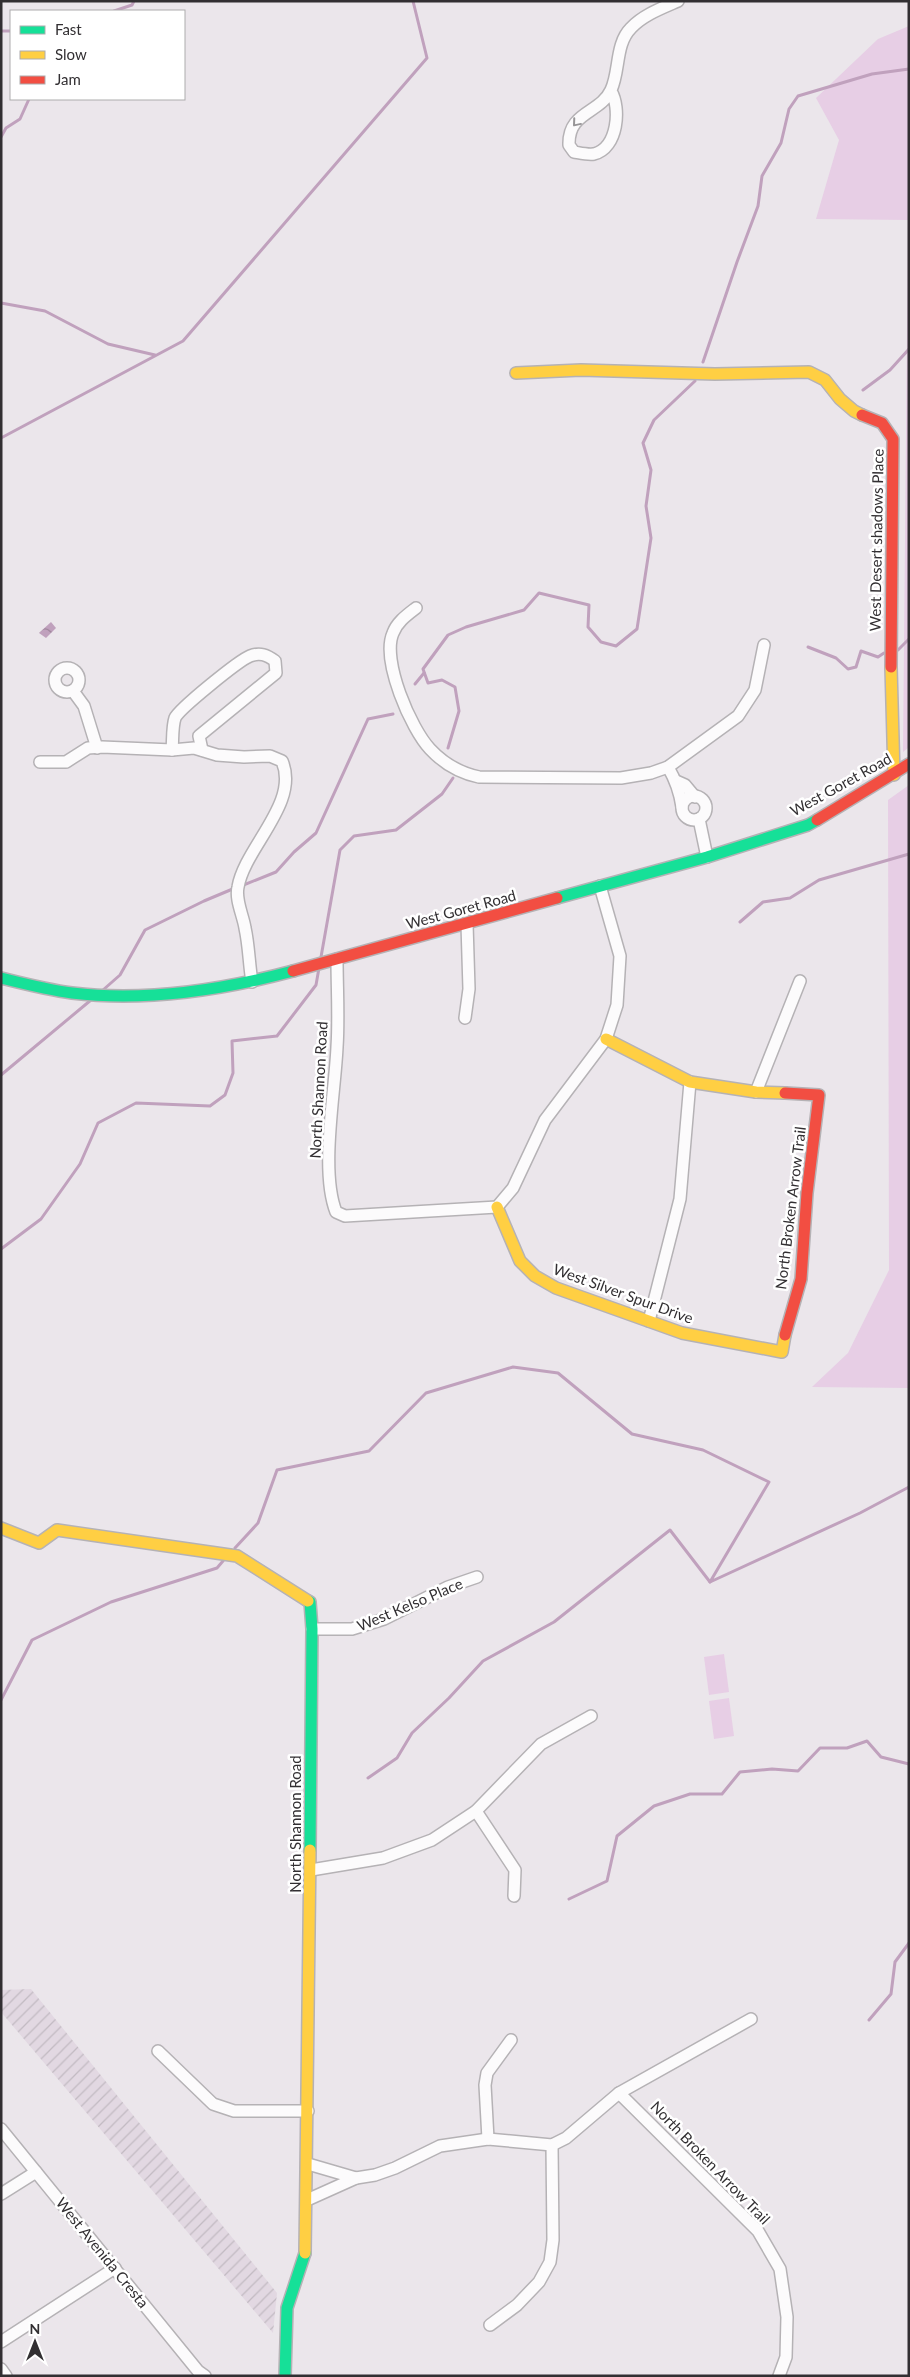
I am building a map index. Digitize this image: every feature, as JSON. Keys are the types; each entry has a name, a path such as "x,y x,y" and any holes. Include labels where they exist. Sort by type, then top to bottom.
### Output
{"street":[{"path":"611,91 615,98 616,108 615,123 610,141 603,149 594,154 574,152 569,145 571,128 611,91 621,49 630,28 652,13 678,1"},
{"name":"West Desert shadows Place","path":"516,373 580,370 715,374 809,372 825,380 840,399 854,411 882,422 893,439 894,464 891,646 894,775"},
{"path":"416,608 401,620 392,634 390,653 392,672 399,691 429,748 443,761 461,773 479,777 621,778 651,773 668,767 738,716 755,690 764,645"},
{"path":"172,750 175,718 184,707 195,700 214,680 250,656 265,654 275,661 276,673 199,736 202,750"},
{"path":"74,691 84,706 97,748"},
{"path":"40,762 66,762 88,748 172,750 194,748 217,755 270,756 282,761 287,772 281,800 269,828 245,865 237,890 246,929 252,982"},
{"name":"West Goret Road","path":"1,978 79,994 126,996 179,994 252,982 707,857 808,825 894,775 909,764"},
{"path":"668,767 676,781 676,788 686,818 699,819 703,816 706,809 703,801 695,797 685,786 676,781"},
{"path":"682,807 687,799 695,797"},
{"path":"699,819 707,857"},
{"path":"497,1207 513,1188 545,1120 606,1039 617,1005 620,956 600,886"},
{"path":"465,1018 469,989 467,924"},
{"name":"North Shannon Road","path":"338,959 337,1046 329,1154 332,1204 336,1212 345,1216 497,1207"},
{"path":"606,1039 690,1082 756,1092 800,981"},
{"path":"649,1321 680,1199 690,1082"},
{"name":"North Broken Arrow Trail","path":"756,1092 819,1095 807,1194 801,1278 785,1330 786,1344 782,1352"},
{"name":"West Silver Spur Drive","path":"497,1207 520,1261 535,1276 556,1288 682,1333 782,1352"},
{"name":"North Shannon Road","path":"1,1528 39,1543 57,1530 237,1556 310,1602 312,1629 311,1870 306,2252 287,2308 285,2376"},
{"name":"West Kelso Place","path":"312,1629 352,1629 384,1619 448,1587 477,1577"},
{"path":"311,1870 383,1858 432,1840 476,1811 542,1744 591,1716"},
{"path":"476,1811 515,1870 514,1896"},
{"path":"307,2200 356,2178 375,2175 395,2168 440,2146 488,2139 552,2144 566,2138 619,2093 750,2019"},
{"path":"488,2139 485,2084 487,2073 511,2040"},
{"path":"158,2051 213,2104 234,2111 308,2111"},
{"name":"North Broken Arrow Trail","path":"619,2093 758,2231 776,2261 780,2269 787,2317 786,2357 779,2376"},
{"name":"West Avenida Cresta","path":"1,2129 198,2371 205,2376"},
{"path":"490,2325 517,2304 539,2282 550,2262 553,2240 552,2144"},
{"path":"308,2164 356,2178"},
{"path":"1,2194 36,2172"},
{"path":"1,2342 115,2268"},
{"path":"1,2369 6,2376"}],"shaded area":[{"path":"909,26 909,747 903,752 908,220 816,219 839,140 816,98 878,39"},
{"path":"909,785 909,1388 812,1387 848,1353 889,1270 888,800"},
{"path":"724,1654 729,1692 709,1695 704,1657"},
{"path":"729,1698 734,1736 714,1739 709,1701"},
{"path":"31,1989 277,2293 273,2333 1,2012 1,1990"}],"water":[{"path":"51,622 56,628 46,638 39,633"}],"waterway":[{"path":"117,10 132,5 134,1"},
{"path":"1,438 183,341 427,58 413,1"},
{"path":"1,31 10,31"},
{"path":"703,362 758,206 762,176 781,143 789,109 798,96 872,74 909,69"},
{"path":"1,137 6,128 20,119 29,100"},
{"path":"1,303 45,311 108,344 155,355"},
{"path":"863,390 890,370 909,349"},
{"path":"448,748 459,711 455,687 442,680 428,683 423,669 448,635 466,627 524,610 539,593 589,605 588,627 601,642 616,646 637,629 651,538 646,506 651,470 643,443 654,420 695,381"},
{"path":"898,650 909,639"},
{"path":"808,647 836,658 848,669 856,667 861,651 878,657 884,653"},
{"path":"415,684 424,673"},
{"path":"241,886 276,872 294,852 316,833 368,719 393,714"},
{"path":"321,957 340,850 354,836 396,830 442,794 453,778"},
{"path":"740,922 763,902 790,898 819,880 909,854"},
{"path":"103,990 120,975 145,930 235,888"},
{"path":"1,1249 41,1219 80,1164 98,1123 136,1103 210,1106 225,1095 233,1073 232,1041 277,1036 316,985 319,968"},
{"path":"1,1075 91,1000"},
{"path":"235,1548 258,1523 277,1470 369,1451 426,1393 513,1367 558,1373 632,1434 703,1450 769,1482 710,1582 860,1513 909,1487"},
{"path":"368,1778 397,1758 412,1733 449,1698 483,1661 554,1622 670,1530 710,1582"},
{"path":"1,1700 32,1640 111,1602 217,1568 223,1561"},
{"path":"569,1899 607,1881 617,1836 654,1806 690,1794 722,1794 740,1772 772,1769 798,1771 820,1748 847,1748 867,1741 881,1757 909,1764"},
{"path":"869,2020 891,1994 895,1962 909,1943"}],"traffic: fast":[{"path":"557,898 707,857 808,825 817,820"},
{"path":"1,978 63,992 128,996 184,993 211,989 293,971"},
{"path":"308,1601 310,1602 312,1629 310,1850"},
{"path":"285,2376 287,2308 305,2253"}],"traffic: slow":[{"path":"516,373 581,370 715,374 809,372 825,380 840,399 862,415"},
{"path":"891,667 894,775"},
{"path":"606,1039 690,1082 756,1092 785,1093"},
{"path":"497,1207 520,1261 535,1276 556,1288 682,1333 782,1352 785,1335"},
{"path":"1,1528 39,1543 57,1530 237,1556 308,1601"},
{"path":"305,2253 310,1850"}],"traffic: jam":[{"path":"862,415 882,423 893,439 891,667"},
{"path":"817,820 909,764"},
{"path":"293,971 557,898"},
{"path":"785,1093 819,1095 807,1193 801,1279 785,1335"}]}
